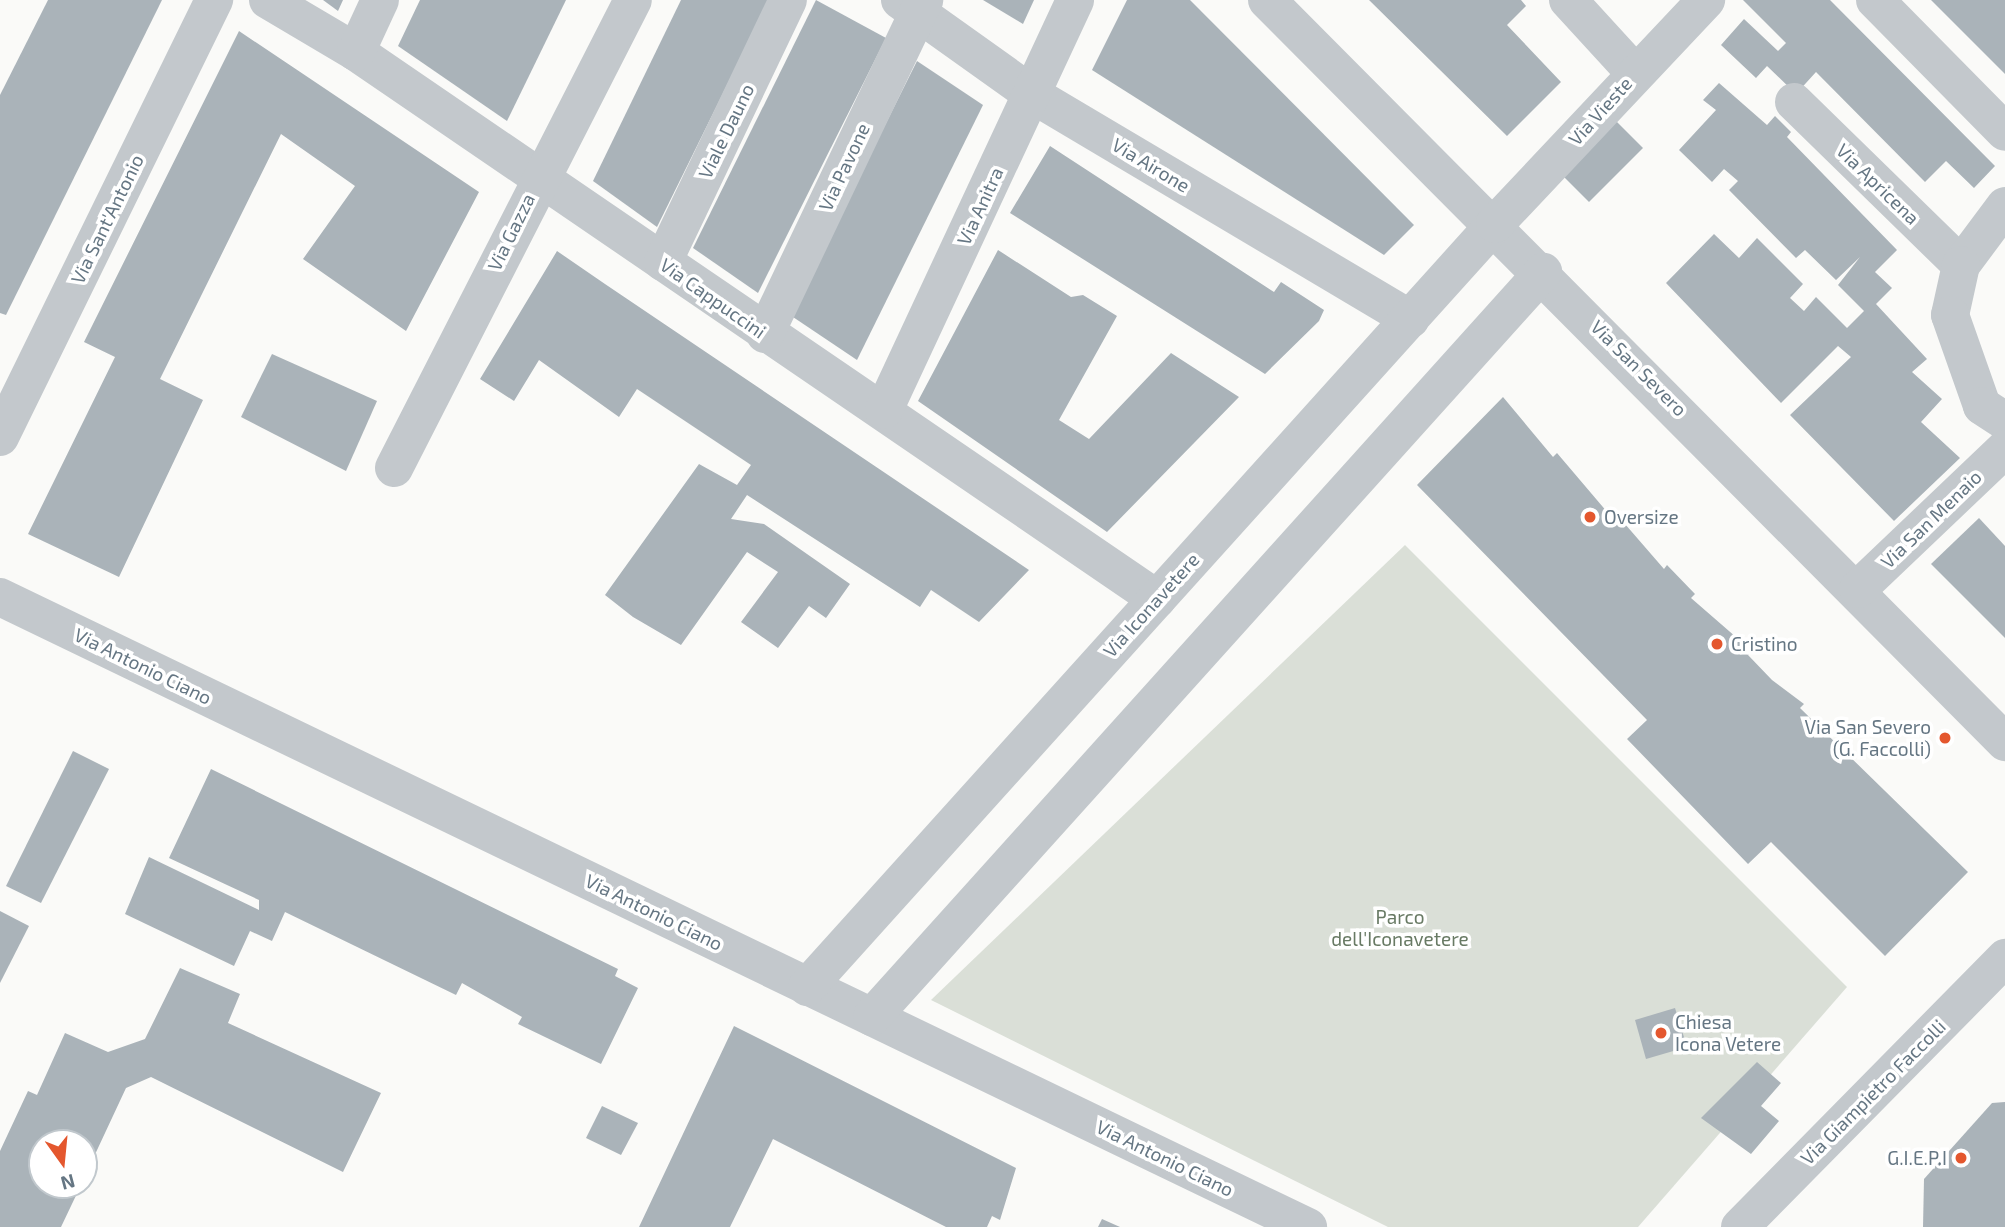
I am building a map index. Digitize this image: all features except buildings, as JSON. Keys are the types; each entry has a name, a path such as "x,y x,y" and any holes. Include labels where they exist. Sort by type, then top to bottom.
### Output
{"street":[{"name":"Via Sant'Antonio","path":"0,438 214,0"},
{"name":"Via Cappuccini","path":"268,0 356,52 537,180 884,411 1157,599"},
{"path":"356,52 380,0"},
{"name":"Via Gazza","path":"394,468 537,180 633,0"},
{"name":"Viale Dauno","path":"663,262 788,0"},
{"name":"Via Anitra","path":"884,411 1075,0"},
{"name":"Via San Severo","path":"1267,0 1543,272 1858,589 2005,742"},
{"path":"1568,0 1634,73"},
{"name":"Via Vieste","path":"1495,224 1634,73 1706,0"},
{"path":"1875,0 2005,132"},
{"name":"Via Airone","path":"914,4 1033,94 1410,319"},
{"name":"Via Pavone","path":"765,334 914,4"},
{"name":"Via Apricena","path":"1794,102 1961,265"},
{"path":"2005,206 1961,265 1950,315 1982,405 2005,421"},
{"name":"Via Iconavetere","path":"807,986 1495,224"},
{"path":"872,1017 1543,272"},
{"name":"Via San Menaio","path":"1858,589 2005,449"},
{"name":"Via Antonio Ciano","path":"0,597 1308,1227"},
{"name":"Via Giampietro Faccolli","path":"1741,1227 2005,958"}],"green space":[{"name":"Parco dell'Iconavetere","path":"1405,545 1847,987 1638,1227 1388,1227 931,1000"}],"place":[{"name":"Oversize","path":"1590,517"},
{"name":"Cristino","path":"1717,644"},
{"name":"Via San Severo (G. Faccolli)","path":"1945,738"},
{"name":"Chiesa Icona Vetere","path":"1661,1033"},
{"name":"G.I.E.P.I","path":"1961,1158"}]}
